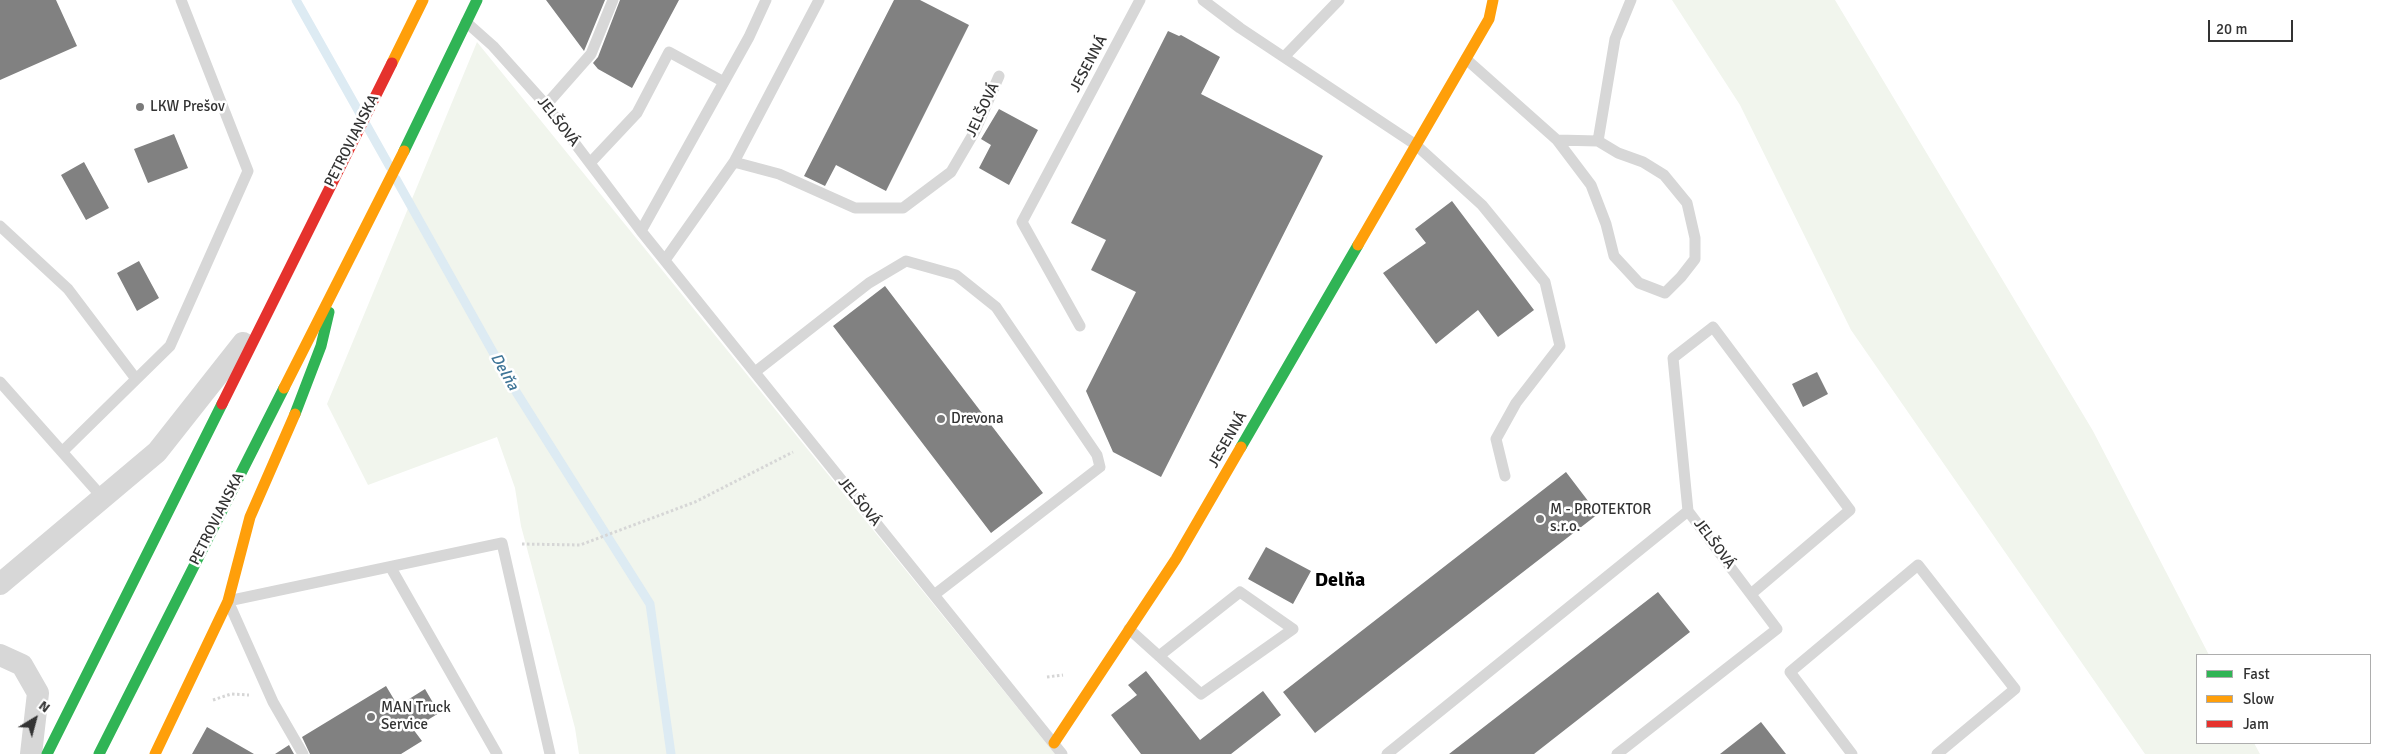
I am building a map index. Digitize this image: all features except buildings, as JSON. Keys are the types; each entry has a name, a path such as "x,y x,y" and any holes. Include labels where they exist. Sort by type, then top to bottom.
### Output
{"main road":[{"name":"PETROVIANSKA","path":"47,754 423,0"},
{"name":"PETROVIANSKA","path":"99,754 412,136 477,0"},
{"name":"JESENNÁ","path":"1052,750 1176,559 1489,19 1493,0"},
{"name":"PETROVIANSKA","path":"156,754 228,601 250,517 321,346 336,284"}],"street":[{"name":"PETROVIANSKA","path":"0,584 157,452 270,309"},
{"path":"0,655 22,666 38,693 32,754"}],"lane":[{"path":"62,452 170,346 248,171 182,0"},
{"path":"546,105 591,54 613,0"},
{"path":"641,230 749,37 766,0"},
{"path":"665,260 734,162 819,0"},
{"name":"JESENNÁ","path":"1080,326 1022,222 1140,0"},
{"path":"1203,0 1284,57 1416,145 1482,205 1546,282 1560,346 1516,403 1496,439 1505,476"},
{"path":"1284,57 1339,0"},
{"path":"1598,141 1614,39 1631,0"},
{"name":"JELŠOVÁ","path":"466,22 493,46 546,105 641,230 934,595 1052,750 1062,754"},
{"path":"590,163 637,113 669,52 724,82"},
{"path":"1466,59 1557,140 1591,185 1606,224 1614,256 1639,283 1664,293 1681,277 1694,259 1695,238 1687,203 1664,175 1643,162 1618,153 1598,141 1557,140"},
{"name":"JELŠOVÁ","path":"734,162 780,174 856,208 903,208 951,172 975,131 999,76"},
{"path":"0,226 68,289 136,380"},
{"path":"755,372 869,284 906,261 956,275 996,307 1097,455 1100,467 934,595"},
{"path":"1688,511 1673,358 1713,327 1850,510 1751,594"},
{"path":"0,382 103,498"},
{"name":"JELŠOVÁ","path":"1387,754 1688,511 1777,628 1617,754"},
{"path":"303,754 273,702 228,601 502,543 550,754"},
{"path":"1852,754 1790,672 1918,565 2016,689 1937,754"},
{"path":"391,568 497,754"},
{"path":"1129,629 1201,694 1293,629 1240,592 1159,656"}],"path":[{"path":"502,543 580,545 695,502 812,443"},
{"path":"211,701 231,694 246,694 258,700 262,707 273,702"}],"shaded area":[{"path":"1672,0 1835,0 2093,431 2208,654 2196,654 2196,744 2255,744 2260,754 2145,754 1851,330 1740,105"},
{"path":"477,42 1055,754 579,754 575,728 521,526 515,488 497,437 368,485 327,404"}],"waterway":[{"name":"Delňa","path":"296,0 390,167"},
{"name":"Delňa","path":"396,179 508,379 650,604 671,754"}],"traffic: fast":[{"path":"404,151 477,0"},
{"path":"1241,447 1358,245"},
{"path":"295,414 321,346 329,312"},
{"path":"99,754 284,388"},
{"path":"47,754 222,404"}],"traffic: slow":[{"path":"392,63 423,0"},
{"path":"1358,245 1489,19 1493,0"},
{"path":"284,388 404,151"},
{"path":"155,754 228,601 250,517 295,414"},
{"path":"1054,743 1176,559 1241,447"}],"traffic: jam":[{"path":"222,404 392,63"}],"place":[{"name":"LKW Prešov","path":"140,107"},
{"name":"Drevona","path":"941,419"},
{"name":"M - PROTEKTOR s.r.o.","path":"1540,519"},
{"name":"MAN Truck Service","path":"371,717"}],"district":[{"name":"Delňa","path":"1340,581"}]}
